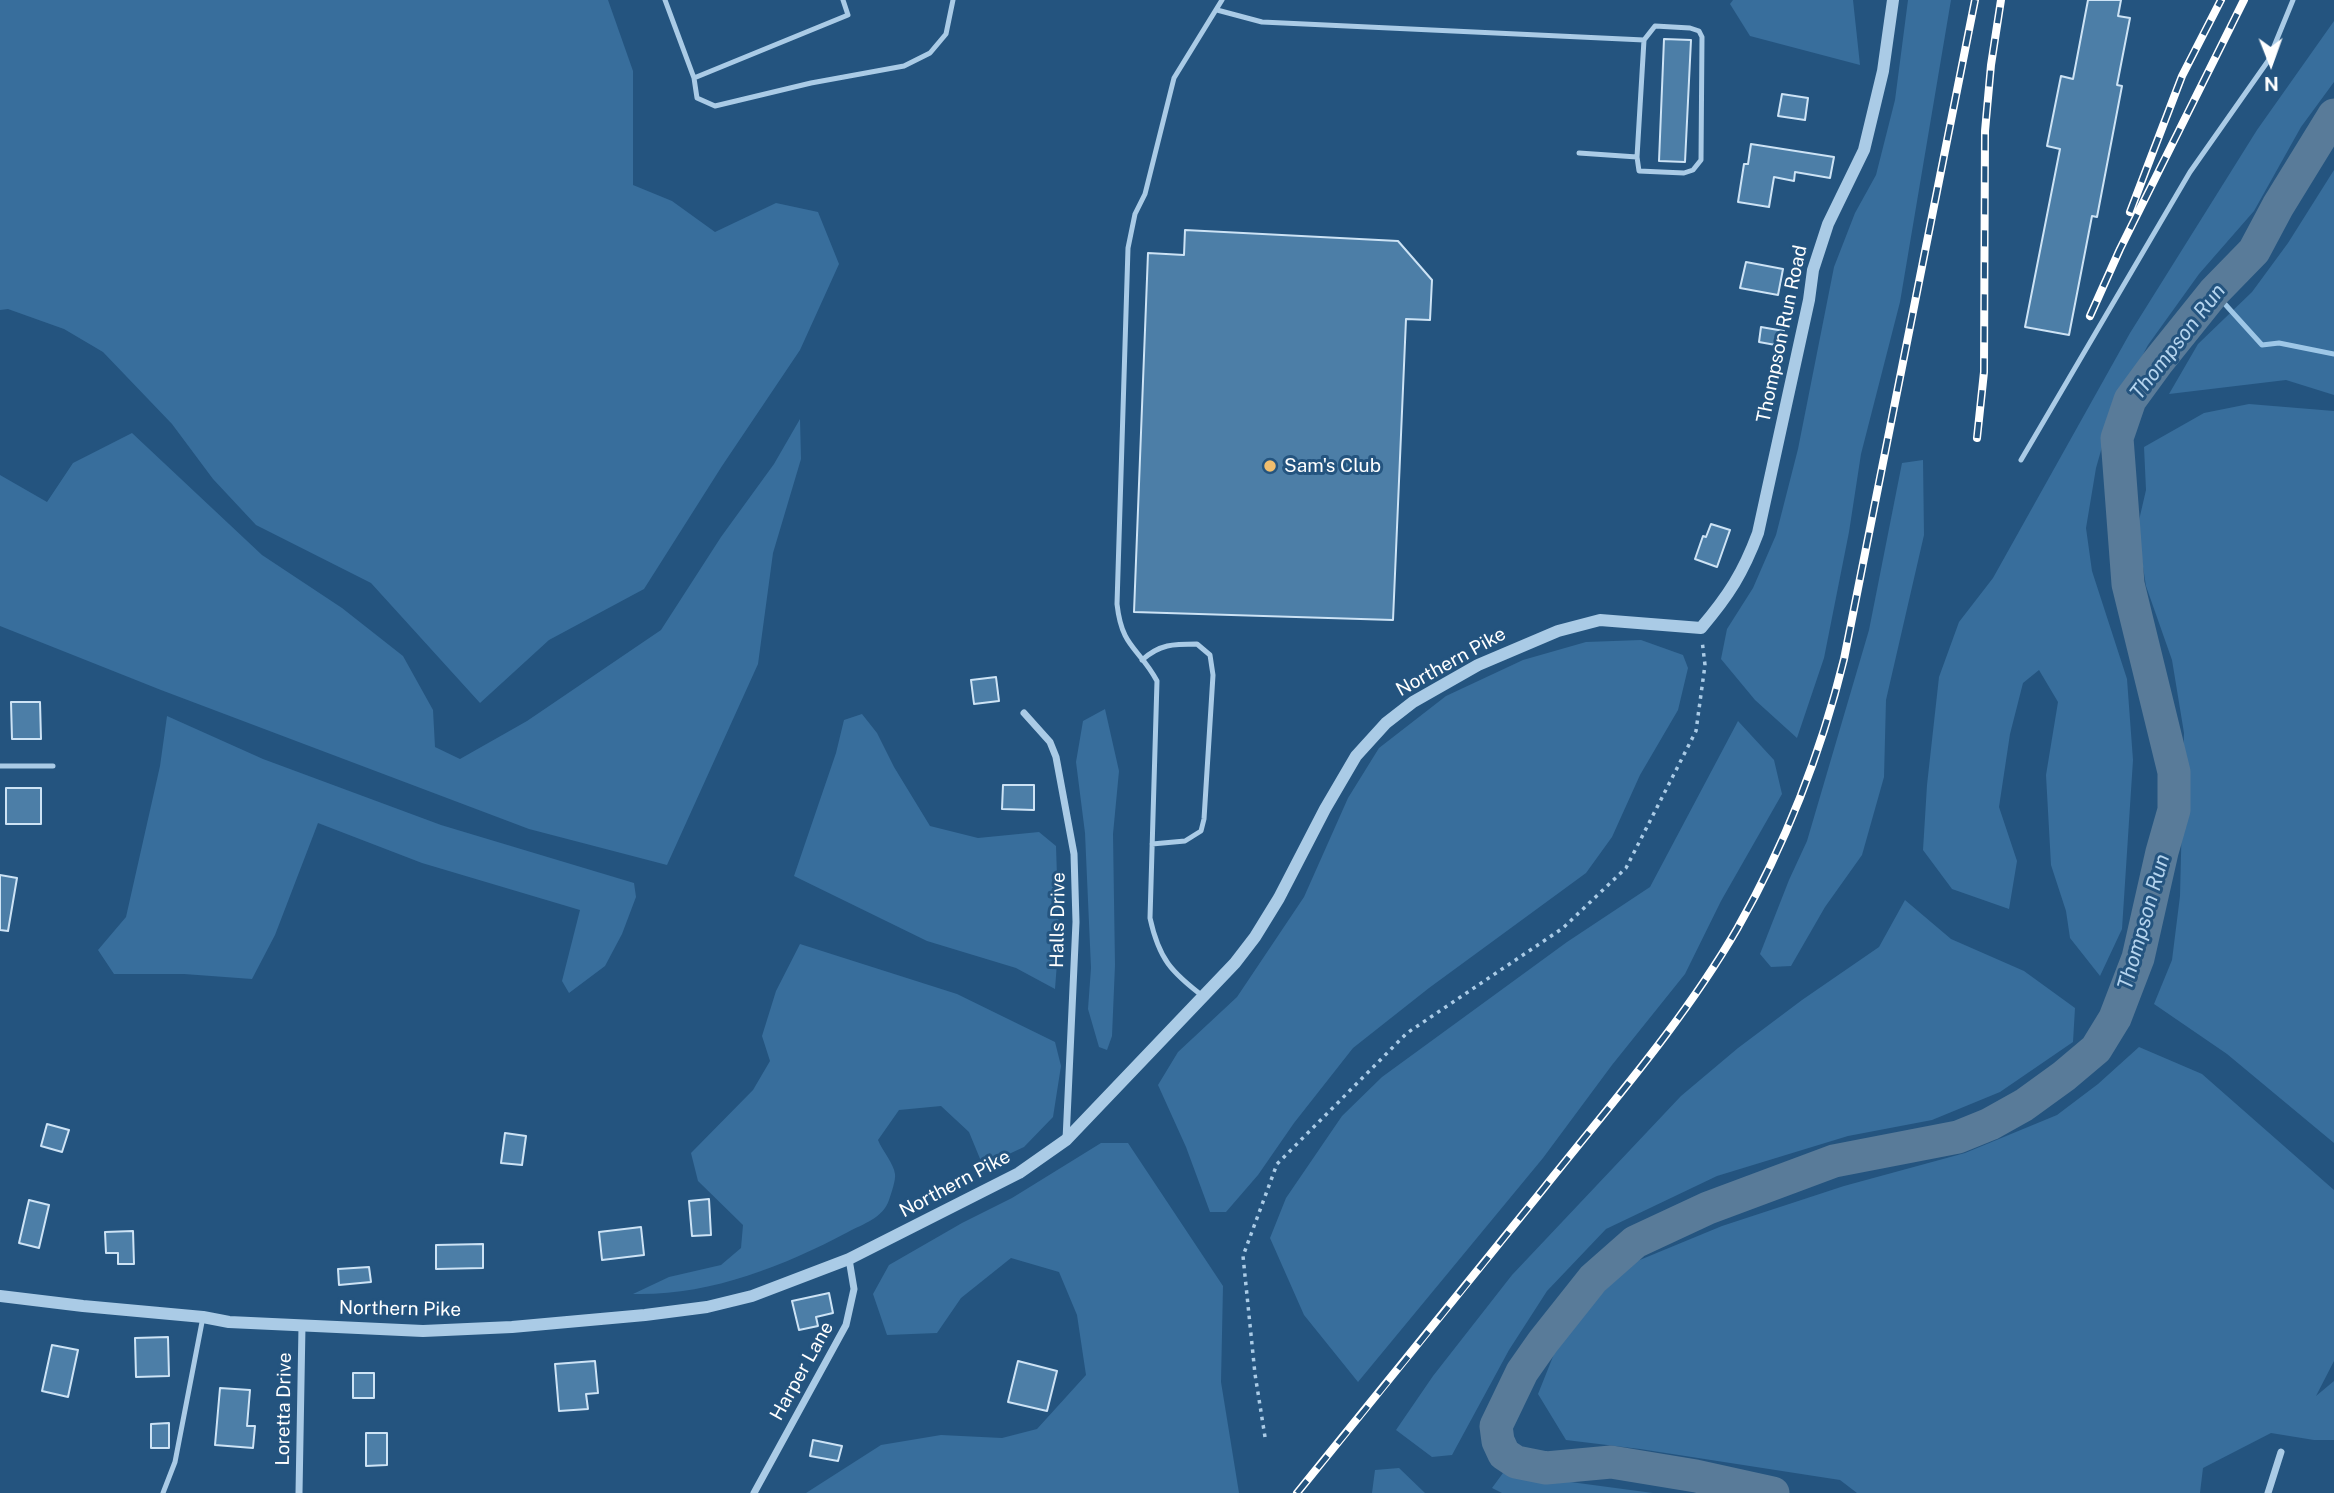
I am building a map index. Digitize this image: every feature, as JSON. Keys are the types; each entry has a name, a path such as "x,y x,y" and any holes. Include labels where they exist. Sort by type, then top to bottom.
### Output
{"street":[{"name":"Thompson Run Road","path":"1701,628 1728,597 1758,533 1809,300 1813,270 1828,224 1864,150 1883,71 1893,0"},
{"name":"Northern Pike","path":"0,1296 229,1322 436,1331 535,1325 707,1307 752,1296 849,1259 1019,1173 1066,1140 1235,963 1265,922 1356,756 1386,723 1413,702 1478,665 1558,631 1600,620 1701,628"},
{"name":"Halls Drive","path":"1024,713 1050,742 1056,757 1074,854 1076,922 1066,1140"},
{"name":"Harper Lane","path":"754,1493 846,1325 854,1289 849,1259"},
{"name":"Loretta Drive","path":"299,1493 302,1326"},
{"path":"2268,1493 2281,1452"}],"lane":[{"path":"665,0 694,78 697,98 715,106 811,83 904,66 930,53 946,34 953,0"},
{"path":"694,78 848,15 843,0"},
{"path":"1204,997 1177,976 1163,959 1155,942 1150,918 1157,681 1124,636 1119,624 1117,604 1128,248 1135,214 1144,194 1174,78 1222,0"},
{"path":"2021,460 2190,172 2268,61 2293,0"},
{"path":"1217,10 1262,22 1643,40"},
{"path":"1655,26 1690,28 1699,31 1702,37 1700,160 1693,170 1684,173 1639,171 1637,157 1643,40 1655,26"},
{"path":"1579,153 1637,157"},
{"path":"1142,660 1154,649 1175,644 1196,644 1210,655 1213,675 1202,831 1185,841 1152,844"},
{"path":"0,766 53,766"},
{"path":"163,1493 175,1462 203,1317"}],"path":[{"path":"1265,1437 1255,1374 1243,1256 1277,1164 1407,1033 1563,928 1626,868 1696,731 1705,665 1701,628"}],"shaded area":[{"path":"0,0 608,0 633,71 633,185 672,201 715,232 776,203 818,212 839,264 800,350 644,589 549,640 480,703 371,583 256,525 213,479 172,424 103,352 64,329 8,309 0,310"},
{"path":"1733,0 1853,0 1860,65 1750,36 1730,4"},
{"path":"1908,0 1951,0 1900,302 1861,454 1849,532 1824,658 1797,738 1755,700 1721,659 1727,629 1753,588 1776,535 1798,449 1834,267 1855,213 1876,175 1895,100"},
{"path":"2334,21 2334,82 2301,127 2254,211 2199,274 2148,345 2112,412 2096,468 2086,528 2092,571 2127,679 2133,760 2122,929 2100,976 2070,938 2066,911 2051,865 2046,775 2058,702 2039,670 2023,683 2010,734 1999,807 2017,861 2009,909 1952,889 1923,850 1939,677 1959,622 1993,578 2130,333 2257,130"},
{"path":"2334,170 2334,395 2286,380 2169,394 2198,344 2252,292 2288,243"},
{"path":"2249,404 2334,411 2334,1143 2227,1054 2154,1004 2172,960 2180,896 2184,733 2172,660 2146,586 2137,529 2146,490 2144,447 2204,413"},
{"path":"800,419 801,459 773,553 758,664 667,865 529,829 0,626 0,475 47,502 73,463 132,433 262,555 342,608 403,656 433,710 435,747 460,759 527,721 661,630 721,537 774,464"},
{"path":"1923,460 1924,535 1886,700 1884,777 1862,855 1825,907 1791,966 1771,967 1760,954 1807,841 1869,630 1902,463"},
{"path":"1641,640 1683,655 1688,668 1678,710 1640,775 1612,837 1586,873 1429,988 1353,1048 1294,1123 1258,1175 1226,1212 1210,1212 1186,1147 1158,1085 1178,1052 1237,997 1304,897 1348,798 1379,748 1446,696 1523,660 1586,642"},
{"path":"1105,709 1119,771 1113,834 1115,965 1112,1036 1107,1050 1099,1047 1088,1009 1091,968 1085,833 1076,762 1083,721"},
{"path":"862,714 877,733 930,826 978,838 1039,832 1056,846 1059,937 1055,989 1016,968 927,941 794,876 836,753 844,720"},
{"path":"167,716 263,759 441,825 634,883 636,897 622,934 605,966 569,993 562,981 580,910 422,863 318,823 275,935 252,979 184,974 114,974 98,950 126,917 160,766"},
{"path":"1738,721 1774,760 1782,794 1721,901 1685,974 1612,1065 1543,1158 1358,1382 1304,1315 1270,1238 1286,1198 1342,1116 1382,1077 1567,942 1650,887"},
{"path":"1905,900 1951,939 2024,971 2075,1008 2073,1042 2000,1092 1932,1120 1848,1136 1717,1176 1606,1229 1547,1291 1509,1350 1452,1455 1432,1457 1396,1430 1433,1376 1512,1275 1681,1096 1738,1048 1879,947"},
{"path":"800,944 957,994 1055,1042 1061,1066 1053,1117 1024,1147 983,1166 969,1132 941,1106 899,1110 878,1140 895,1177 886,1206 872,1220 797,1257 744,1277 689,1290 633,1294 669,1277 721,1265 741,1248 743,1225 698,1181 691,1153 753,1090 770,1061 762,1036 776,991"},
{"path":"2139,1047 2202,1074 2334,1190 2334,1361 2316,1396 2334,1381 2334,1440 2314,1440 2271,1433 2203,1468 2200,1493 1857,1493 1840,1480 1566,1440 1538,1394 1562,1334 1630,1264 1722,1226 1844,1186 1965,1153 2057,1115 2098,1084"},
{"path":"1101,1143 1128,1143 1223,1286 1221,1382 1239,1493 806,1493 881,1445 941,1435 1002,1438 1037,1429 1086,1375 1077,1315 1059,1272 1011,1258 961,1298 937,1333 887,1335 873,1294 889,1265 1012,1198"},
{"path":"1399,1468 1425,1493 1372,1493 1375,1470"},
{"path":"1503,1473 1653,1493 1502,1493 1492,1488"}],"building":[{"path":"2088,0 2121,0 2118,16 2130,18 2117,85 2122,86 2097,217 2092,216 2069,335 2025,327 2060,149 2047,146 2061,76 2073,79"},
{"path":"1664,39 1691,40 1685,162 1659,161"},
{"path":"1782,94 1808,98 1805,120 1778,116"},
{"path":"1751,144 1834,157 1830,178 1795,172 1794,181 1774,177 1769,207 1738,202 1744,164 1748,164"},
{"name":"Sam's Club","path":"1185,230 1398,241 1432,280 1430,320 1406,319 1393,620 1134,612 1148,253 1184,255"},
{"path":"1746,262 1783,269 1778,295 1740,288"},
{"path":"1761,327 1784,331 1781,346 1759,342"},
{"path":"1711,524 1730,530 1717,567 1695,559 1703,536 1706,537"},
{"path":"996,677 999,701 974,704 971,680"},
{"path":"11,702 40,702 41,739 12,739"},
{"path":"1003,785 1034,785 1034,810 1002,809"},
{"path":"6,788 41,788 41,824 6,824"},
{"path":"0,875 17,878 8,931 0,930"},
{"path":"47,1124 69,1130 62,1152 41,1146"},
{"path":"505,1133 526,1136 522,1165 501,1163"},
{"path":"709,1199 711,1235 692,1236 689,1201"},
{"path":"29,1200 49,1205 39,1248 19,1243"},
{"path":"641,1227 644,1255 602,1260 599,1232"},
{"path":"133,1231 134,1264 118,1264 118,1253 106,1253 105,1232"},
{"path":"483,1244 483,1268 436,1269 436,1245"},
{"path":"369,1267 371,1282 339,1285 338,1269"},
{"path":"829,1293 833,1313 816,1317 818,1326 799,1330 792,1301"},
{"path":"168,1337 169,1376 136,1377 135,1338"},
{"path":"52,1345 78,1350 68,1397 42,1391"},
{"path":"595,1361 598,1393 586,1394 588,1409 559,1411 555,1364"},
{"path":"1018,1361 1057,1371 1047,1411 1008,1402"},
{"path":"353,1373 374,1373 374,1398 353,1398"},
{"path":"220,1388 250,1390 247,1426 255,1426 253,1448 215,1445"},
{"path":"169,1423 169,1448 151,1448 151,1424"},
{"path":"366,1433 387,1433 387,1465 366,1466"},
{"path":"813,1440 842,1446 838,1461 810,1456"}],"waterway":[{"name":"Thompson Run","path":"1773,1493 1696,1476 1611,1462 1546,1468 1516,1462 1504,1454 1498,1441 1496,1426 1522,1372 1543,1342 1593,1279 1635,1242 1708,1208 1834,1161 1958,1137 1990,1124 2024,1105 2096,1049 2115,1018 2138,958 2174,810 2174,772 2128,584 2117,438 2130,400 2214,292 2254,251 2278,206 2334,115"},
{"path":"2214,292 2262,345 2279,343 2334,354"}],"railway":[{"path":"1297,1493 1670,1030 1737,929 1771,865 1813,764 1844,659 1975,0"},
{"path":"1977,438 1984,372 1985,131 2001,0"},
{"path":"2130,212 2182,76 2221,0"},
{"path":"2090,316 2120,249 2244,0"}],"place":[{"name":"Sam's Club","path":"1270,466"}]}
